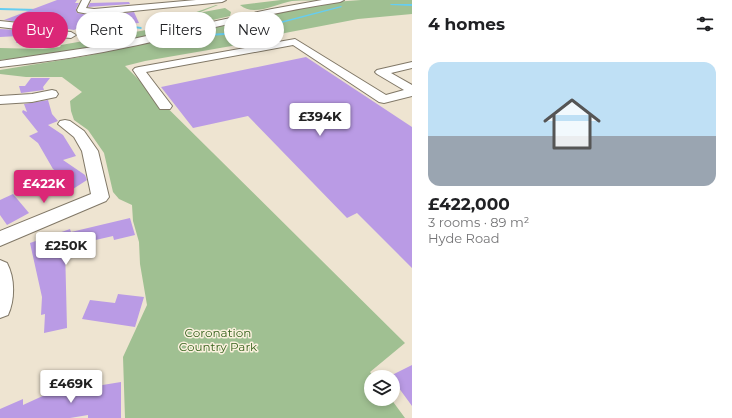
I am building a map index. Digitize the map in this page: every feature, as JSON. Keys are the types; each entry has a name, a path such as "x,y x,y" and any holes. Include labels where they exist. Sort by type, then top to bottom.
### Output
{"street":[{"path":"86,0 81,10 87,12 188,2 224,2"},
{"path":"269,12 340,0"},
{"path":"237,10 241,12"},
{"path":"0,64 47,59 108,48 224,22"},
{"path":"0,24 19,26 30,32 71,35"},
{"path":"166,106 139,70 296,42 384,99 411,93"},
{"path":"243,51 252,59"},
{"path":"411,93 381,72 412,65"},
{"path":"0,100 32,98 52,94"},
{"path":"0,239 100,197 90,151 79,134 65,124"},
{"path":"0,269 2,291 0,308"}],"green space":[{"path":"281,0 330,0 292,1 258,10 251,10 240,5"},
{"path":"361,0 412,0 412,14 358,19 284,33 284,12 280,12 320,3"},
{"path":"216,5 218,5 200,12 196,12"},
{"path":"225,8 231,12 224,12 224,17 216,19 216,12 203,12"},
{"name":"Coronation Country Park","path":"224,25 224,47 125,66 405,343 372,370 364,370 364,406 396,406 405,418 125,418 123,357 147,305 140,264 139,242 133,221 132,205 119,199 113,192 104,153 88,130 74,120 70,101 82,92 62,77 26,77 0,74 0,70 86,56 121,48 137,48 137,44 145,43 145,48 216,48 216,27"},
{"path":"145,30 145,36 137,38 137,32"},
{"path":"76,42 76,48 88,48 0,60 0,48 68,48 68,44"}],"building":[{"path":"57,0 77,0 75,3 79,3 76,9 76,29 74,30 68,29 68,12 25,12"},
{"path":"129,2 130,4 88,7 90,3"},
{"path":"12,17 12,21 4,20"},
{"path":"0,29 12,30 12,36 0,37"},
{"path":"306,57 412,127 412,268 357,213 347,218 248,116 193,128 161,87"},
{"path":"31,78 50,78 43,87 44,90 21,93 19,86 25,86"},
{"path":"48,100 52,114 58,121 48,125 63,135 76,156 63,160 85,175 87,180 62,196 49,185 64,177 53,169 38,143 29,136 38,132 22,112 23,110 27,112 24,104"},
{"path":"13,194 29,213 7,225 0,215 0,200"},
{"path":"130,218 135,235 114,240 113,236 65,247 67,328 44,333 45,314 41,315 42,297 30,243 70,229 71,232"},
{"path":"118,294 144,297 135,327 82,319 90,300 115,303"},
{"path":"412,365 412,406 400,390 400,371"},
{"path":"121,382 121,418 88,418 88,415 70,418 0,418 0,409 23,399 23,405 47,394"}],"waterway":[{"path":"391,5 412,5"},
{"path":"216,34 240,33 341,7"},
{"path":"0,9 37,10"},
{"path":"137,27 141,28"}]}
